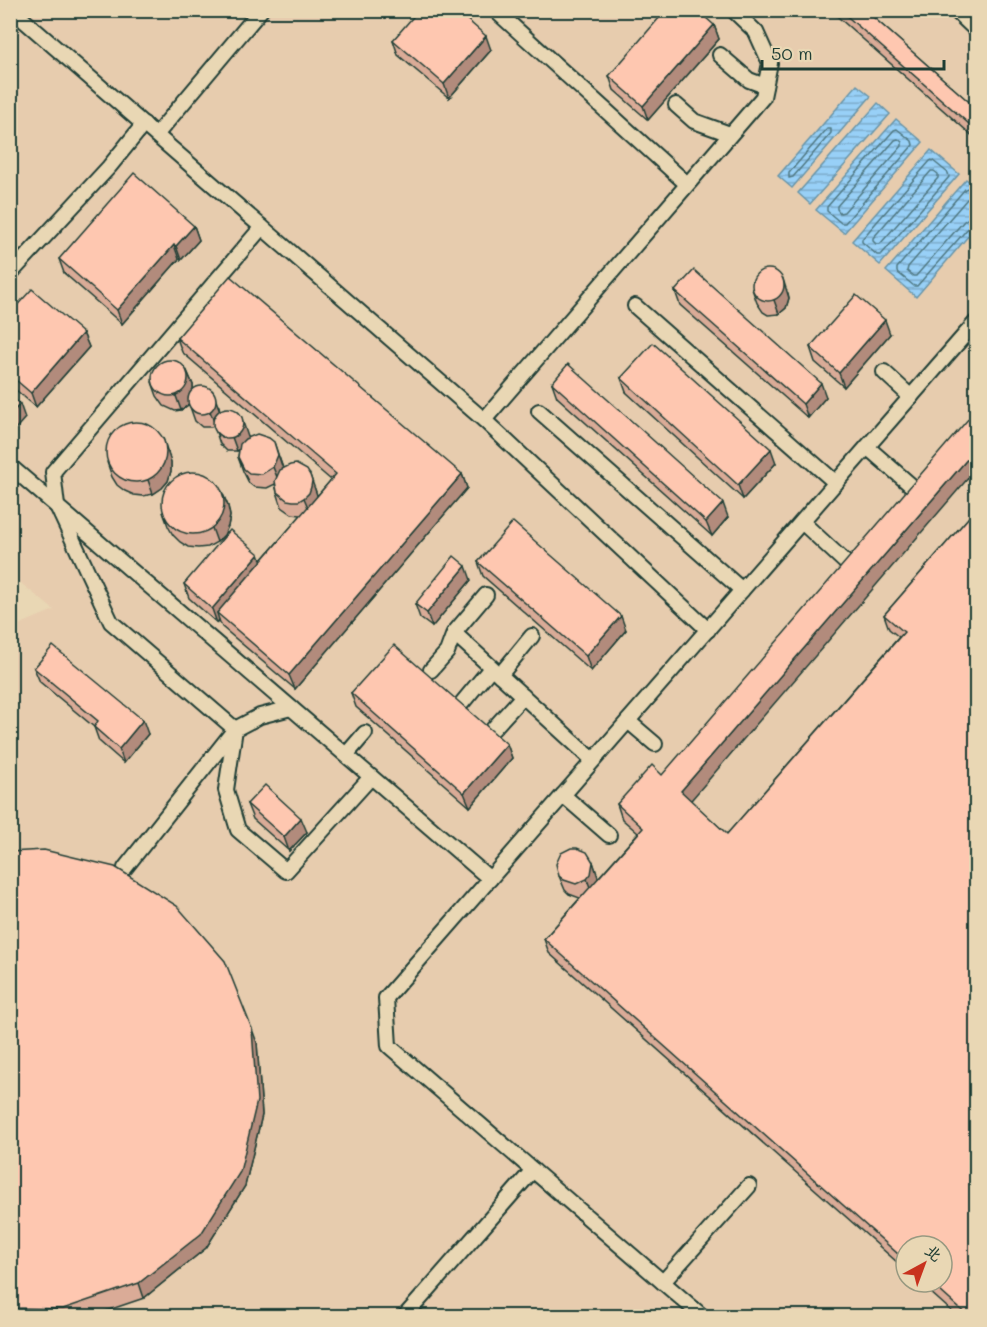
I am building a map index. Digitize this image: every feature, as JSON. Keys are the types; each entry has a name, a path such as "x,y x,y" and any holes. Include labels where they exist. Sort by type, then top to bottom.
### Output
{"lane":[{"path":"12,10 484,420 708,630"},
{"path":"156,135 261,10"},
{"path":"495,10 687,184"},
{"path":"484,420 763,97 770,63 756,32 733,10"},
{"path":"955,10 976,30"},
{"path":"720,55 749,80 765,87"},
{"path":"676,105 694,121 730,134"},
{"path":"10,274 109,167 144,124"},
{"path":"235,729 111,622 57,506 52,471 262,227"},
{"path":"635,306 836,483"},
{"path":"702,1317 389,1046 386,998 976,322"},
{"path":"884,372 912,397"},
{"path":"539,411 742,590"},
{"path":"867,447 914,488"},
{"path":"10,466 490,879"},
{"path":"802,522 844,562"},
{"path":"431,670 447,652 454,633 486,595"},
{"path":"454,633 593,760"},
{"path":"462,703 532,636"},
{"path":"493,729 523,696"},
{"path":"125,868 235,729 260,716 291,708"},
{"path":"628,721 655,744"},
{"path":"235,729 226,790 238,830 286,872 371,777"},
{"path":"346,755 365,733"},
{"path":"563,795 609,835"},
{"path":"405,1317 533,1170"},
{"path":"663,1282 749,1186"}],"shaded area":[{"path":"10,11 976,11 976,1316 11,1316 11,628 54,610 11,575"}],"water":[{"path":"857,85 871,96 792,188 778,176"},
{"path":"878,103 890,114 810,204 798,193"},
{"path":"896,119 923,142 844,233 816,210"},
{"path":"931,150 959,174 880,265 852,241"},
{"path":"966,179 976,187 976,227 916,297 886,271"}],"building":[{"path":"419,10 456,10 486,36 444,84 393,40"},
{"path":"666,10 697,10 714,25 643,106 609,76"},
{"path":"840,10 865,10 976,108 976,130"},
{"path":"134,173 194,226 176,246 174,245 117,310 59,259"},
{"path":"768,269 779,274 784,285 779,296 768,301 757,296 752,285 757,274"},
{"path":"694,270 821,383 803,404 675,291"},
{"path":"230,276 462,474 289,675 217,613 336,474 177,338"},
{"path":"32,289 83,333 31,393 10,375 10,313"},
{"path":"856,295 885,320 839,373 810,347"},
{"path":"653,343 771,449 738,485 621,378"},
{"path":"170,360 183,365 188,378 183,391 170,396 157,391 152,378 157,365"},
{"path":"568,364 723,503 706,522 552,383"},
{"path":"202,386 212,390 216,400 212,410 202,414 192,410 188,400 192,390"},
{"path":"10,396 20,404 10,415"},
{"path":"228,408 238,413 243,423 238,433 228,438 218,433 213,423 218,413"},
{"path":"976,410 976,449 681,791 727,834 904,632 884,615 976,509 976,1317 969,1317 943,1294 954,1294 954,1234 894,1234 894,1250 544,939 643,828 617,804 652,765 662,775"},
{"path":"130,422 142,422 153,427 161,435 166,452 164,464 153,477 142,482 130,482 119,477 111,469 106,458 106,446 111,435 119,427"},
{"path":"257,434 274,442 278,455 273,467 262,474 249,473 244,469 238,457 240,444"},
{"path":"296,464 307,470 312,481 309,493 299,501 293,501 287,500 277,492 275,481 280,470"},
{"path":"193,472 205,474 215,481 222,491 224,503 222,515 215,525 205,532 193,534 181,532 171,525 164,515 162,503 164,491 171,481 181,474"},
{"path":"513,522 621,616 586,656 478,562"},
{"path":"230,530 259,554 212,609 184,584"},
{"path":"454,556 466,566 427,613 415,604"},
{"path":"394,645 507,744 464,793 351,693"},
{"path":"53,646 143,720 119,749 94,727 98,721 34,668"},
{"path":"265,785 301,818 284,837 247,804"},
{"path":"571,848 587,852 593,862 591,874 587,879 576,884 559,876 556,864 561,853"},
{"path":"44,850 115,867 177,906 225,961 252,1029 257,1101 240,1172 201,1234 139,1283 63,1309 10,1308 10,852"},
{"path":"576,1311 595,1317 495,1317 499,1315"}]}
